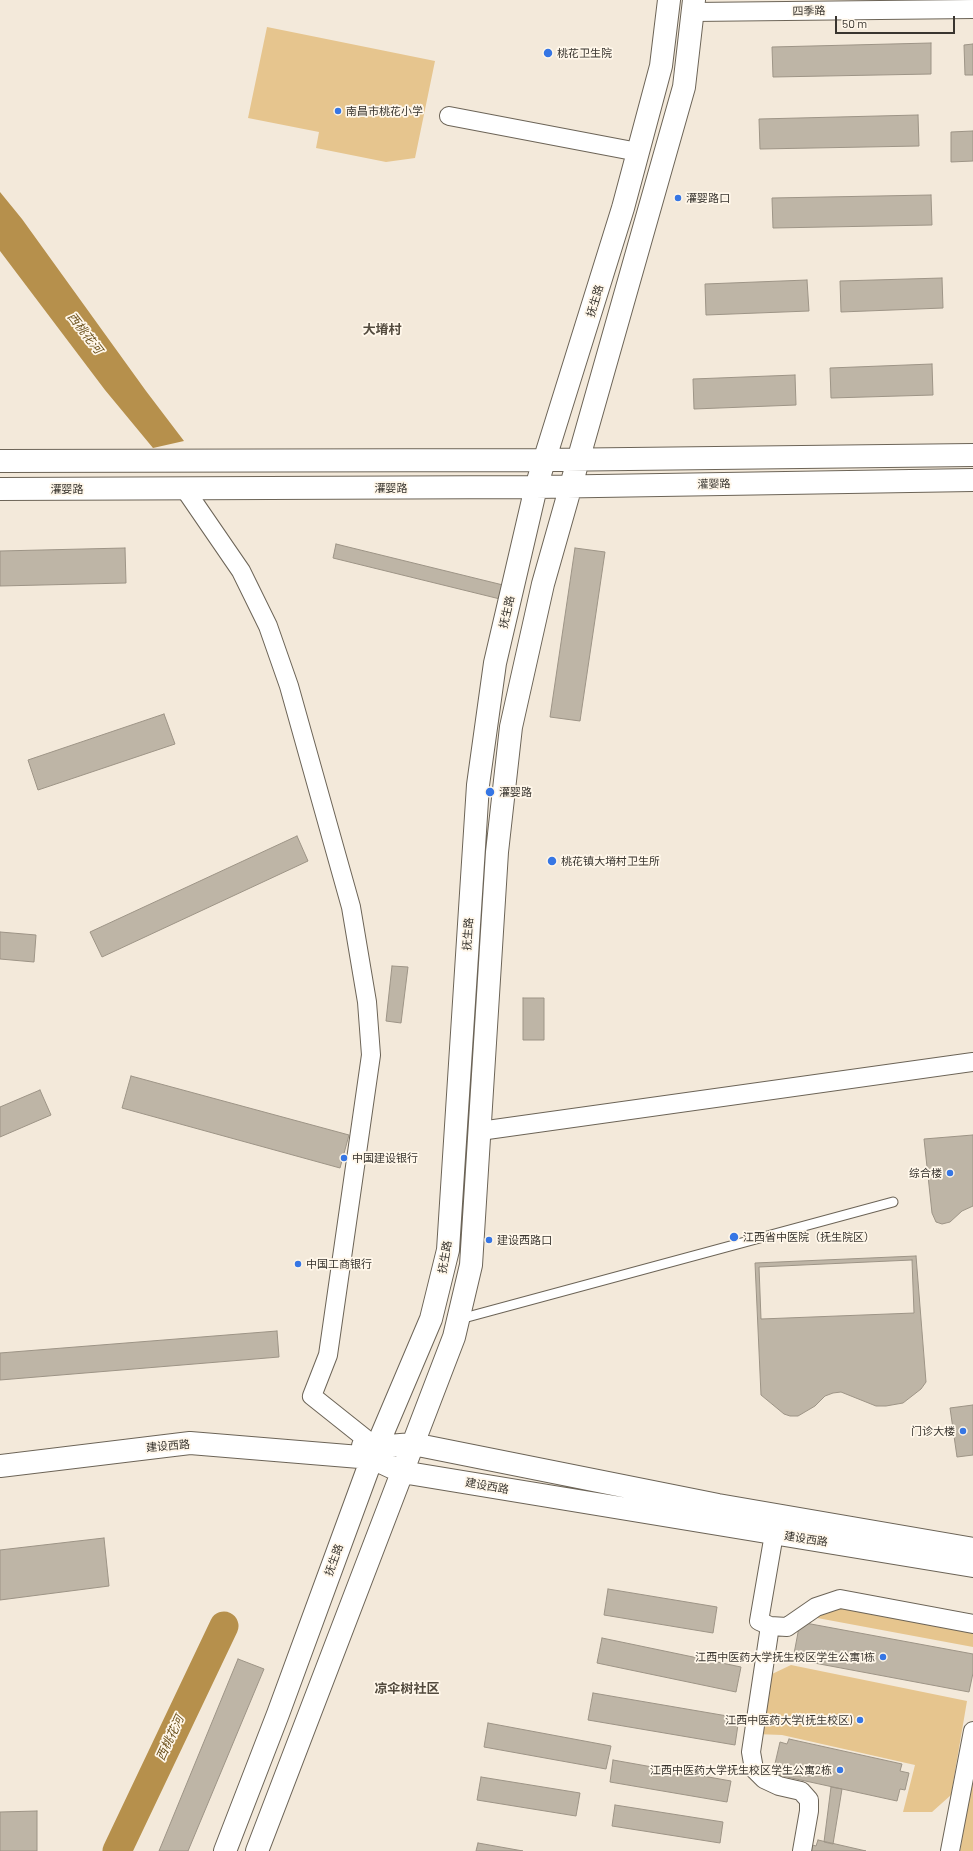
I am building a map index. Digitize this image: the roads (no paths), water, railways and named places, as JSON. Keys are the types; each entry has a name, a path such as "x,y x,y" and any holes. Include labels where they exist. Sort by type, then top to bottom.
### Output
{"main road":[{"name":"抚生路","path":"225,1851 278,1714 374,1452 431,1319 448,1250 478,785 495,663 536,487 602,276 661,66 668,0"},
{"path":"257,1851 454,1337 471,1265 497,852 511,727 543,584 684,87 694,6"},
{"path":"0,461 578,460 973,456"},
{"name":"灌婴路","path":"0,489 536,487 973,480"},
{"name":"建设西路","path":"0,1455 57,1446 190,1431 374,1452 402,1472 973,1566"},
{"name":"建设西路","path":"0,1466 190,1443 374,1452 413,1444 718,1505 973,1549"}],"street":[{"name":"四季路","path":"694,6 973,9"},
{"path":"449,116 638,152"},
{"path":"184,488 241,571 268,626 289,686 351,907 367,1002 371,1055 328,1355 312,1396 374,1452"},
{"path":"480,1131 973,1062"},
{"path":"774,1534 759,1621 770,1626 787,1627 816,1607 840,1599 973,1624"},
{"path":"770,1626 751,1752 754,1769 764,1779 779,1786 801,1791 809,1800 809,1811 802,1851"},
{"path":"950,1851 973,1731"}],"lane":[{"path":"458,1320 893,1202"}],"water":[{"path":"0,192 22,219 146,391 184,441 153,448 105,390 0,251"}],"waterway":[{"name":"西桃花河","path":"117,1851 224,1626"}],"place":[{"name":"桃花卫生院","path":"548,53"},
{"name":"南昌市桃花小学","path":"338,111"},
{"name":"灌婴路口","path":"678,198"},
{"name":"灌婴路","path":"490,792"},
{"name":"桃花镇大塉村卫生所","path":"552,861"},
{"name":"中国建设银行","path":"344,1158"},
{"name":"综合楼","path":"950,1173"},
{"name":"江西省中医院（抚生院区）","path":"734,1237"},
{"name":"建设西路口","path":"489,1240"},
{"name":"中国工商银行","path":"298,1264"},
{"name":"门诊大楼","path":"963,1431"},
{"name":"江西中医药大学抚生校区学生公寓1栋","path":"883,1657"},
{"name":"江西中医药大学(抚生校区)","path":"860,1720"},
{"name":"江西中医药大学抚生校区学生公寓2栋","path":"840,1770"}],"district":[{"name":"大塉村","path":"382,330"},
{"name":"凉伞树社区","path":"407,1689"}]}
